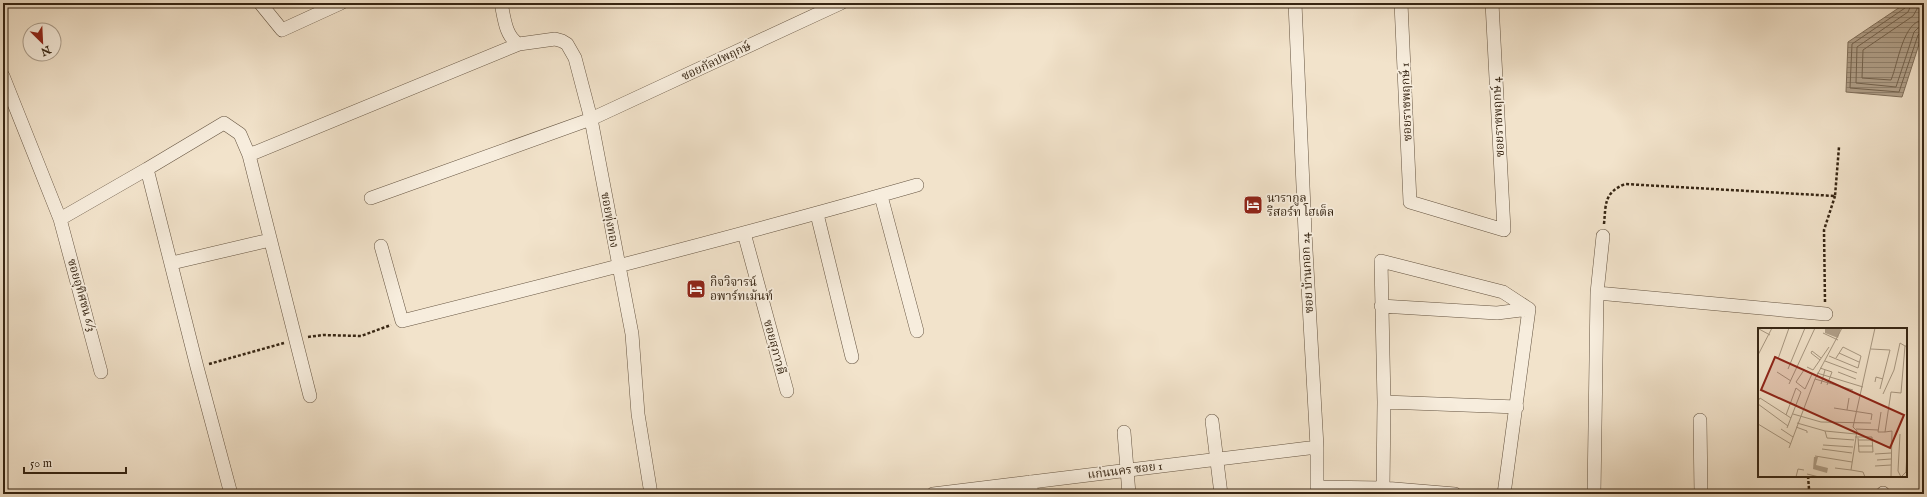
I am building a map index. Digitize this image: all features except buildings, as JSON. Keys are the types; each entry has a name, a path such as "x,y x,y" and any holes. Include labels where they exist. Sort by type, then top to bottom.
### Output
{"street":[{"path":"262,3 282,30 341,3"},
{"path":"501,3 507,29 514,42 519,44"},
{"name":"ซอยกัลปพฤกษ์","path":"371,198 591,119 841,3"},
{"name":"ซอย บ้านกอก 24","path":"1295,3 1305,232 1317,447 1317,490"},
{"name":"ซอยราชพฤกษ์ 1","path":"1401,3 1410,202 1504,230"},
{"name":"ซอยราชพฤกษ์ 4","path":"1492,3 1504,230"},
{"name":"ซอยทุ่งทอง","path":"249,156 519,44 555,39 567,44 576,58 591,119 618,267 632,334 638,414 652,494"},
{"name":"ซอยอุทิศชน 6/3","path":"3,76 60,219 101,372"},
{"path":"60,219 224,123 240,134 249,156 310,396"},
{"path":"147,169 231,494"},
{"path":"381,246 402,321 744,234 916,186"},
{"path":"881,196 917,331"},
{"path":"817,214 852,357"},
{"name":"ซอยสุภาวดี","path":"744,234 787,392"},
{"path":"1594,494 1597,293 1603,236"},
{"path":"172,263 270,240"},
{"path":"1383,488 1384,402 1381,261 1503,292 1529,309"},
{"path":"1597,293 1826,314"},
{"path":"1381,306 1497,313 1529,309"},
{"path":"1504,494 1529,309"},
{"path":"1384,402 1517,406"},
{"path":"1700,420 1701,494"},
{"path":"1212,421 1220,494"},
{"path":"1124,432 1129,494"},
{"name":"แก่นนคร ซอย 1","path":"938,494 1031,488 1127,470 1317,447"},
{"path":"1317,490 1383,488 1455,494"}],"path":[{"path":"1826,314 1824,230 1836,196 1839,147"},
{"path":"1603,236 1607,199 1614,189 1625,184 1836,196"},
{"path":"1808,477 1809,489 1812,494"}],"water":[{"path":"1906,3 1924,3 1924,35 1922,35 1902,97 1846,92 1848,42"}],"place":[{"name":"นารากูล รีสอร์ท โฮเต็ล","path":"1253,205"},
{"name":"กิจวิจารน์ อพาร์ทเม้นท์","path":"696,289"}]}
